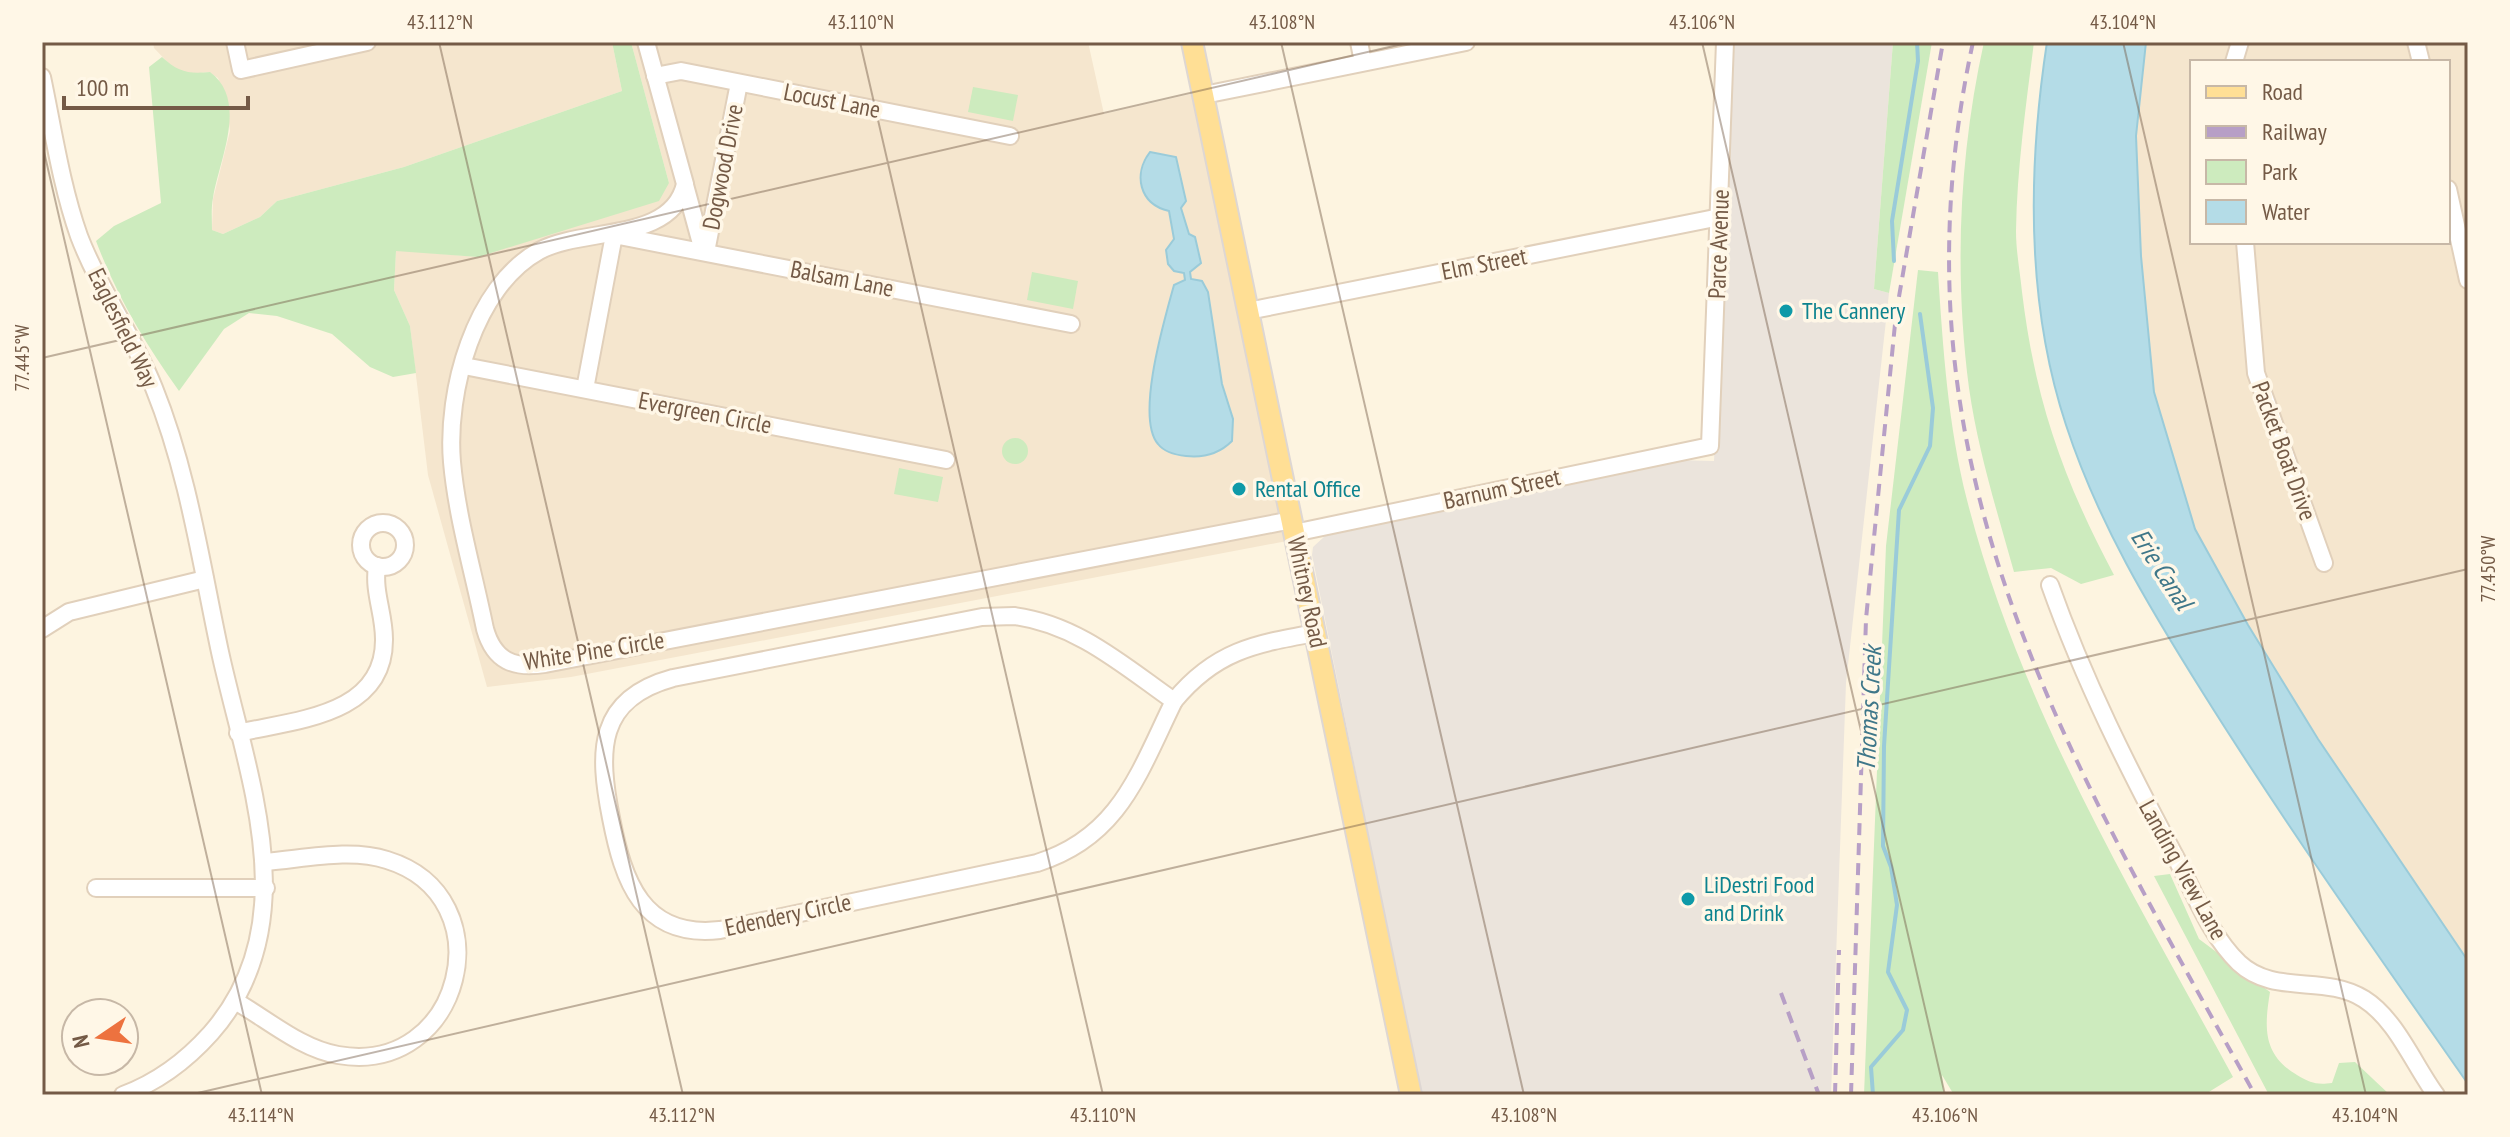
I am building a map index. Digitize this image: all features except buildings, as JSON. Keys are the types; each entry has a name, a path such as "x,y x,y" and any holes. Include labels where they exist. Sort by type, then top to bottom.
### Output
{"main road":[{"name":"Whitney Road","path":"1192,42 1411,1095"}],"street":[{"path":"235,42 241,70 367,42"},
{"path":"646,42 704,252"},
{"path":"1359,42 1363,62"},
{"path":"1204,95 1466,42"},
{"name":"Parce Avenue","path":"1710,446 1725,42"},
{"name":"Locust Lane","path":"655,76 681,71 1010,136"},
{"name":"Eaglesfield Way","path":"42,77 78,234 153,386 170,431 265,862 266,888 257,954 235,1001 218,1025 183,1061 162,1077 123,1095"},
{"name":"Dogwood Drive","path":"704,252 739,83"},
{"name":"White Pine Circle","path":"685,184 673,209 614,235 572,238 527,258 489,301 477,323 464,366 452,433 456,488 488,639 498,656 519,666 1293,526"},
{"path":"2450,193 2462,220 2468,280"},
{"name":"Elm Street","path":"1248,311 1720,217"},
{"path":"585,389 614,235"},
{"name":"Balsam Lane","path":"614,235 1071,324"},
{"name":"Packet Boat Drive","path":"2245,244 2256,373 2324,563"},
{"name":"Evergreen Circle","path":"464,366 946,460"},
{"name":"Barnum Street","path":"1293,526 1710,446"},
{"path":"238,733 339,709 354,700 371,683 379,669 384,643 374,587 377,566"},
{"path":"42,629 69,612 205,579"},
{"name":"Landing View Lane","path":"2050,585 2107,728 2220,942 2253,974 2283,984 2333,987 2364,999 2390,1025 2436,1095"},
{"name":"Edendery Circle","path":"1174,701 1065,628 1029,618 999,615 660,681 623,705 603,743 602,774 624,876 638,899 655,915 682,928 707,931 1054,857 1095,835 1117,811 1174,701 1200,673 1226,655 1259,644 1315,633"},
{"path":"235,1001 323,1051 363,1056 393,1049 414,1039 442,1010 454,985 458,957 450,917 433,889 414,872 387,859 360,855 265,862"},
{"path":"96,888 266,888"}],"shaded area":[{"path":"153,42 612,42 622,91 404,167 277,201 260,217 223,234 212,230 213,199 230,131 226,99 218,78 209,72 190,74 175,70 154,48"},
{"path":"631,42 1088,42 1104,114 1191,94 1287,541 571,677 487,687 428,475 410,326 394,290 396,250 478,257 669,183"},
{"path":"1732,42 1893,42 1874,289 1889,293 1846,683 1831,1095 1421,1095 1312,555 1313,547 1325,536 1675,460 1714,461"},
{"path":"2146,42 2468,42 2468,961 2318,739 2248,625 2195,529 2154,392 2141,256 2136,136"}],"green space":[{"path":"612,42 631,42 669,183 659,201 478,257 396,251 394,290 410,326 416,373 393,377 370,367 332,334 277,316 249,313 224,329 179,391 133,319 96,241 114,226 161,203 149,67 162,57 184,71 210,72 222,84 230,115 213,198 212,230 223,234 260,217 277,201 404,167 622,91"},
{"path":"1893,42 1932,42 1889,293 1874,289"},
{"path":"1984,42 2034,42 2020,160 2017,246 2028,331 2043,404 2066,472 2114,575 2081,584 2051,568 2014,572 1977,435 1964,345 1961,258 1964,171"},
{"path":"973,87 1018,95 1013,121 968,112"},
{"path":"1918,270 1938,272 1955,444 1967,500 2017,652 2048,725 2118,868 2233,1077 2204,1095 1954,1095 1942,1075 1944,1095 1864,1095 1886,546"},
{"path":"1032,272 1078,281 1073,309 1027,300"},
{"path":"1015,438 1024,442 1028,451 1024,460 1015,464 1006,460 1002,451 1006,442"},
{"path":"899,468 943,477 938,502 894,494"},
{"path":"2170,874 2199,939 2270,992 2268,1040 2278,1059 2310,1082 2326,1084 2332,1083 2339,1063 2355,1062 2390,1095 2269,1095 2154,876"}],"water":[{"name":"Erie Canal","path":"2047,42 2146,42 2136,136 2141,256 2154,392 2195,529 2248,625 2318,739 2468,961 2468,1084 2300,842 2203,693 2126,564 2093,496 2066,425 2053,379 2037,284 2034,186"},
{"path":"1150,152 1176,157 1186,201 1181,208 1189,234 1195,237 1201,263 1190,272 1191,279 1202,281 1208,292 1222,384 1233,419 1232,441 1205,456 1186,456 1167,451 1158,444 1152,431 1151,391 1159,343 1174,285 1185,280 1184,273 1174,271 1168,264 1166,250 1174,239 1169,211 1151,202 1142,187 1142,170"}],"waterway":[{"name":"Thomas Creek","path":"1894,261 1892,221 1918,61 1917,42"},
{"name":"Thomas Creek","path":"1873,1095 1871,1067 1903,1030 1907,1010 1888,972 1897,905 1891,867 1883,846 1884,746 1899,510 1930,446 1933,408 1920,314"}],"railway":[{"path":"1851,1095 1866,619 1896,314 1943,42"},
{"path":"1973,42 1951,192 1952,333 1972,466 2008,594 2057,718 2117,842 2255,1095"},
{"path":"1835,1095 1839,950"},
{"path":"1781,993 1819,1095"}],"place":[{"name":"The Cannery","path":"1786,311"},
{"name":"Rental Office","path":"1239,489"},
{"name":"LiDestri Food and Drink","path":"1688,899"}]}
